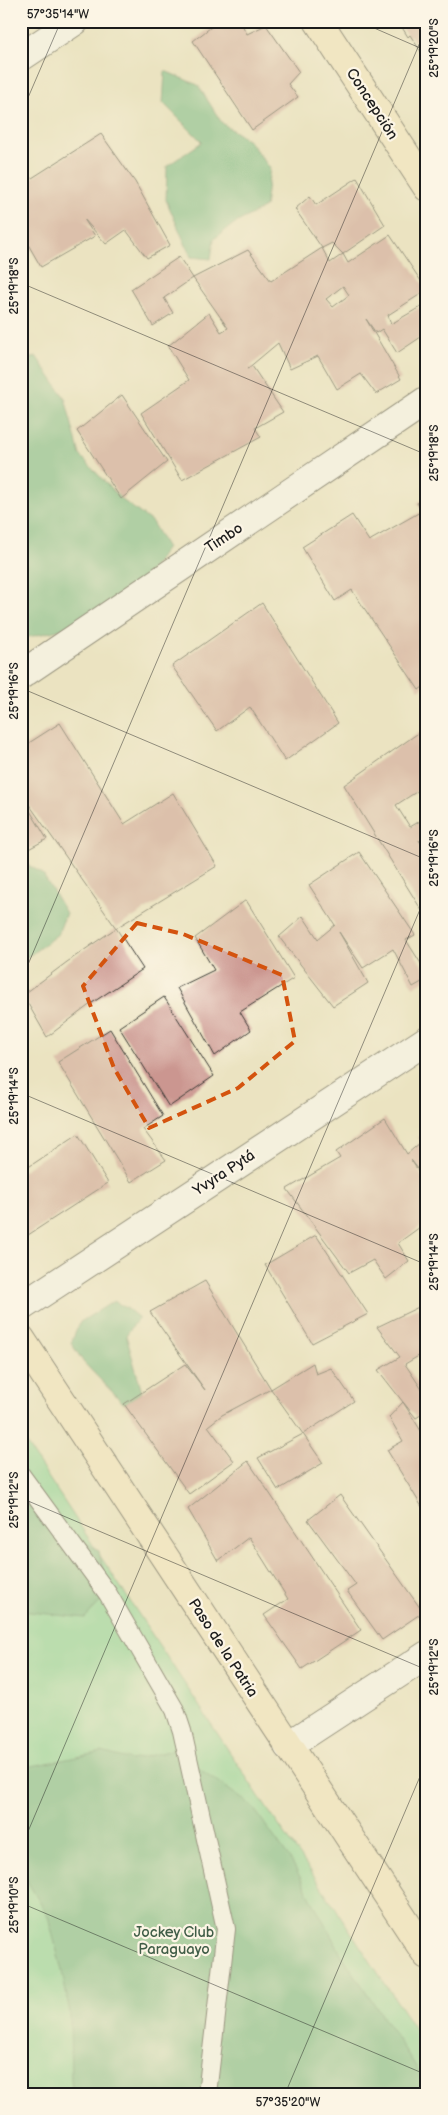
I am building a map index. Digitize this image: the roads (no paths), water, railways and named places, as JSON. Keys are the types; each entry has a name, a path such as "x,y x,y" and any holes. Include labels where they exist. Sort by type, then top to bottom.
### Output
{"street":[{"path":"21,57 75,21"},
{"name":"Concepción","path":"318,21 427,187"},
{"name":"Timbo","path":"21,675 427,400"},
{"name":"Yvyra Pytá","path":"21,1307 427,1040"},
{"name":"Paso de la Patria","path":"21,1339 427,1955"},
{"path":"288,1746 427,1655"}],"lane":[{"path":"21,1476 108,1594 175,1710 182,1731 226,1929 207,2094"}],"park label":[{"name":"Jockey Club Paraguayo","path":"174,1940"}]}
